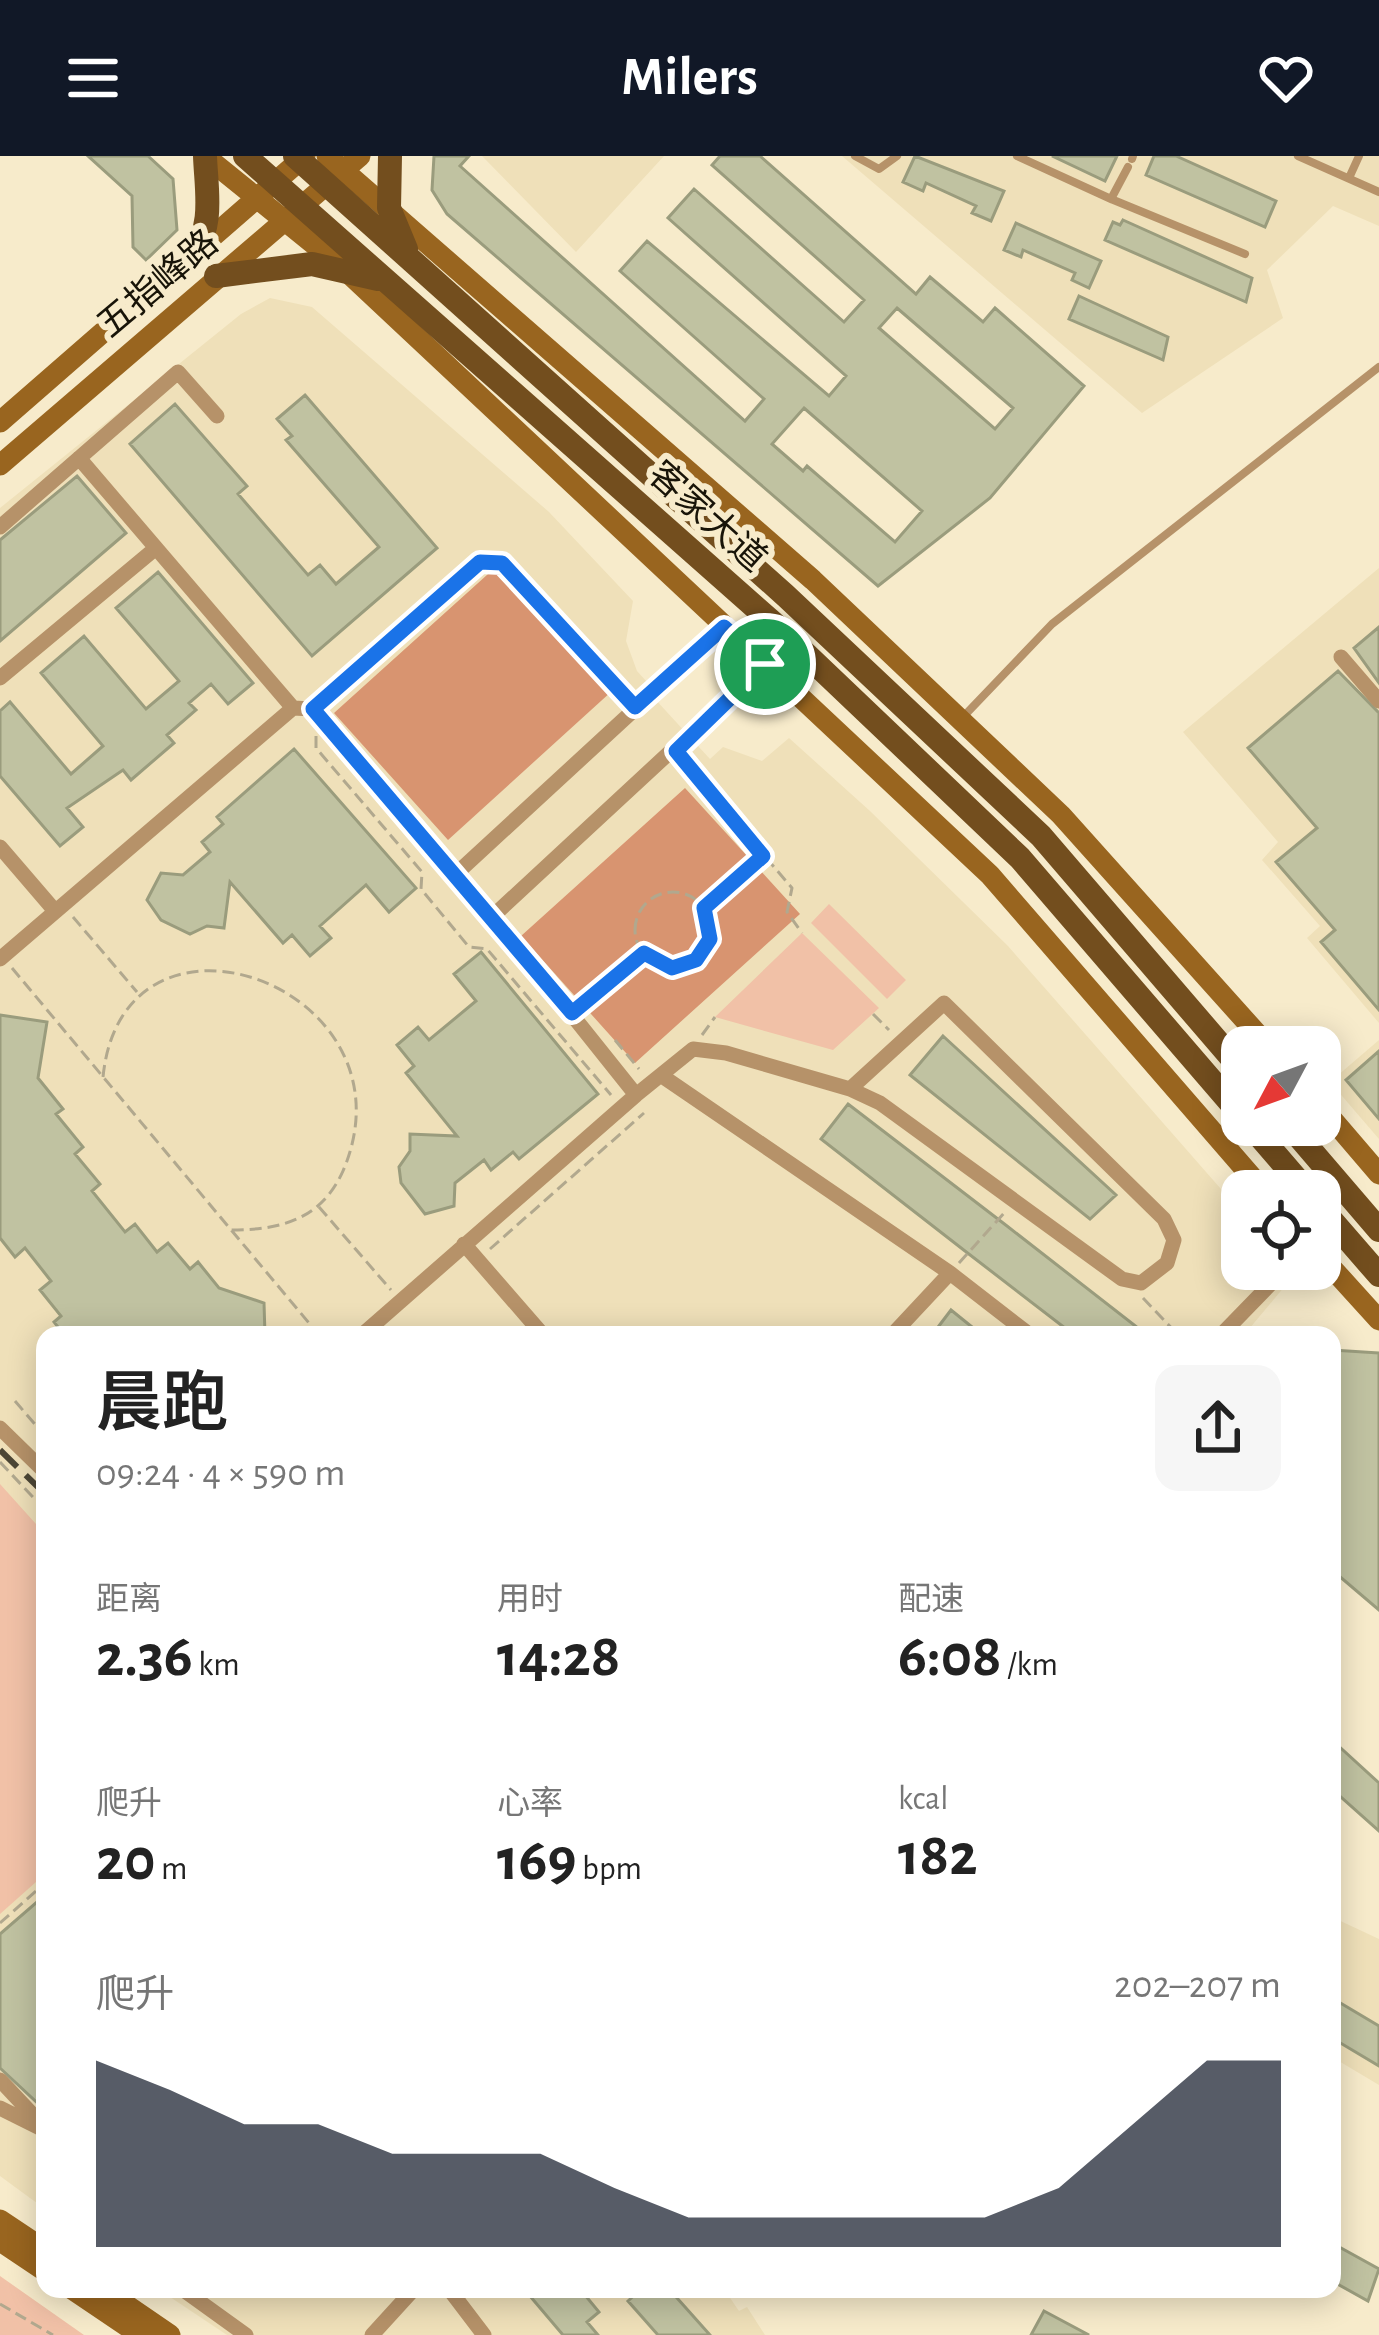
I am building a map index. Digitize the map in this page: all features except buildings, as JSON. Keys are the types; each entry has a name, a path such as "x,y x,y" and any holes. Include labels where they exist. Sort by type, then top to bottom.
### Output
{"main road":[{"path":"191,255 199,246 208,206 205,156"},
{"name":"客家大道","path":"245,156 268,189 396,289 772,622 1020,858 1221,1092"},
{"path":"390,156 389,210 399,238 418,265"},
{"name":"客家大道","path":"300,157 339,166 418,265 786,596 1041,836 1221,1046"},
{"path":"216,276 294,265 342,267 396,289"},
{"path":"1268,1146 1288,1170"},
{"path":"1307,1146 1379,1230"},
{"path":"1341,1231 1379,1275"}],"street":[{"path":"205,156 268,189"},
{"name":"五指峰路","path":"0,422 300,157"},
{"path":"339,166 814,580 1061,815 1250,1026"},
{"name":"五指峰路","path":"0,464 295,213 339,166"},
{"path":"295,213 342,267 990,875 1246,1170"},
{"path":"0,526 178,372 217,416"},
{"path":"79,458 292,708"},
{"path":"0,678 156,548"},
{"path":"2,958 292,708 313,709 480,562 502,563 519,578 635,707"},
{"path":"457,873 724,627"},
{"path":"1341,657 1379,701"},
{"path":"493,916 765,664"},
{"path":"313,709 493,916 636,1095"},
{"path":"0,847 59,908"},
{"path":"372,1326 693,1048 850,1090 880,1103 1122,1279 1141,1283 1156,1276 1174,1240 1164,1219 944,1003 850,1090"},
{"path":"662,1076 950,1273 1018,1326"},
{"path":"1341,1130 1379,1174"},
{"path":"464,1244 535,1326"},
{"path":"900,1326 950,1273"},
{"path":"1341,1278 1379,1320"},
{"path":"1230,1326 1265,1290"},
{"path":"0,1428 36,1463"},
{"path":"0,2080 36,2123"},
{"path":"0,2108 36,2129"},
{"path":"0,2220 36,2244"},
{"path":"0,2241 36,2265"},
{"path":"85,2298 140,2335"},
{"path":"116,2298 170,2335"},
{"path":"195,2298 246,2335"},
{"path":"372,2335 407,2298"},
{"path":"455,2298 484,2335"}],"lane":[{"path":"855,156 879,169 897,156"},
{"path":"1017,156 1245,254"},
{"path":"1298,156 1379,192"},
{"path":"1349,178 1359,156"},
{"path":"1112,199 1131,161"},
{"path":"961,720 1052,624 1379,367"}],"path":[{"path":"313,709 316,748 422,872 421,889 469,947 487,949 612,1096 636,1095 644,1114 487,1252"},
{"path":"676,751 792,888 787,911 802,933"},
{"path":"704,908 763,856"},
{"path":"676,892 704,908 710,939 696,960 672,968 644,953 635,924 647,902 676,892"},
{"path":"59,908 138,994"},
{"path":"572,1013 644,953"},
{"path":"2,958 312,1326"},
{"path":"104,1077 107,1040 120,1012 138,994 179,974 217,971 265,980 306,1002 346,1050 356,1090 345,1166 319,1206 271,1230 231,1229"},
{"path":"873,1014 901,1043"},
{"path":"950,1273 1015,1201"},
{"path":"319,1206 400,1301"},
{"path":"1143,1303 1168,1326"},
{"path":"15,1401 36,1426"},
{"path":"0,1462 36,1500"},
{"path":"0,1923 36,1891"},
{"path":"0,2304 53,2335"}],"shaded area":[{"path":"482,156 664,156 576,252"},
{"path":"842,156 1379,156 1379,226 1333,206 1267,270 1283,318 1142,413"},
{"path":"270,298 312,307 549,512 633,601 626,641 637,671 647,682 644,687 710,759 723,747 762,761 789,738 1008,946 1221,1189 1221,1290 1282,1290 1252,1326 36,1326 36,2202 0,2176 0,508 241,314"},
{"path":"498,565 612,691 448,840 334,713"},
{"path":"1379,568 1379,1023 1307,938 1320,926 1262,860 1278,842 1183,732"},
{"path":"685,788 800,914 635,1063 521,936"},
{"path":"829,904 906,980 887,999 811,923"},
{"path":"802,933 879,1008 833,1050 715,1017"},
{"path":"1379,1040 1379,1139 1341,1095 1341,1073"},
{"path":"0,1484 36,1524 36,1882 0,1914"},
{"path":"1341,1921 1379,1939 1379,2085 1341,2062"},
{"path":"0,2276 84,2335 0,2335"},
{"path":"172,2298 730,2298 739,2311 747,2307 765,2335 227,2335"}],"railway":[{"path":"0,1450 36,1485"}],"route":[{"path":"480,562 502,563 536,594 635,707 724,627 765,664 676,751 763,856 704,908 710,939 696,960 672,968 644,953 572,1013 313,709 480,562"}]}
